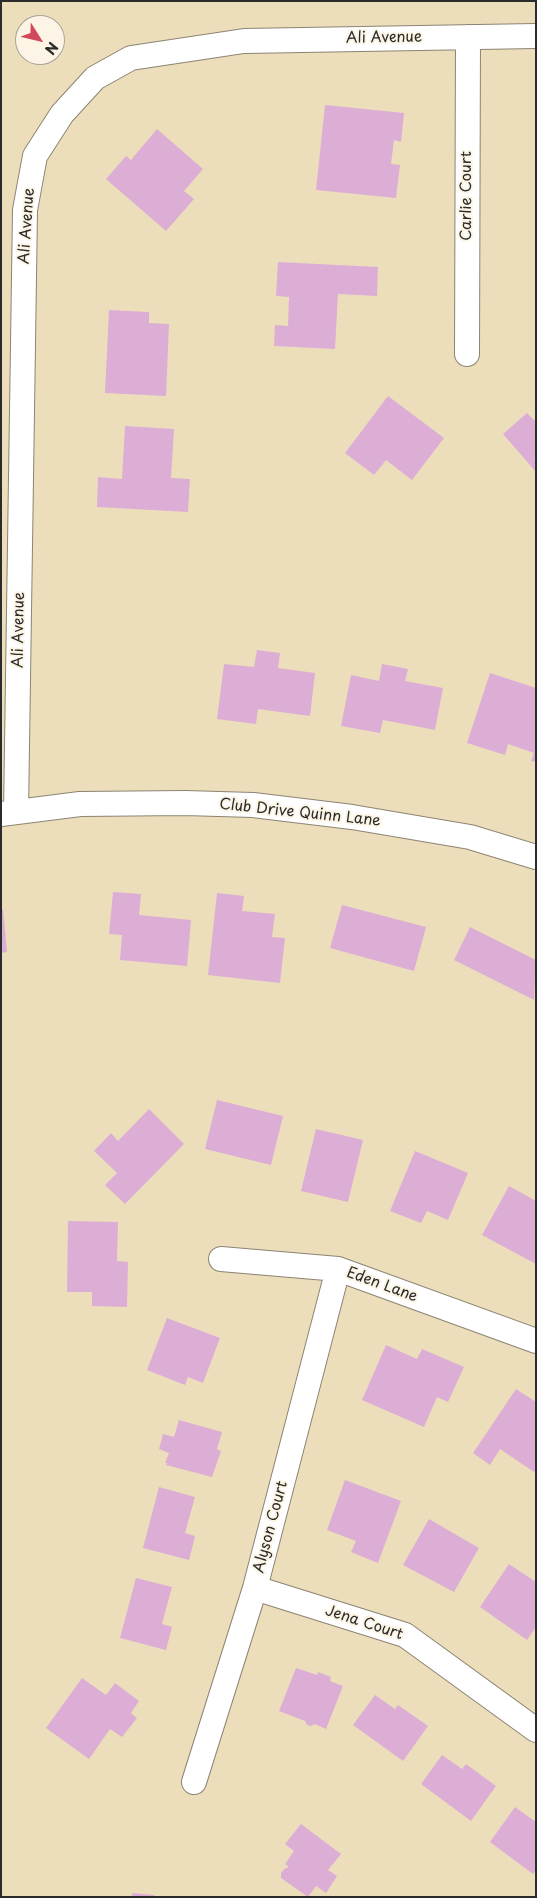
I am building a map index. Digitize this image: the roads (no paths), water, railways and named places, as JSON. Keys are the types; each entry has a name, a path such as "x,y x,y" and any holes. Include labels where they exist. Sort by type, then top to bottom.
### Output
{"street":[{"name":"Ali Avenue","path":"9,813 25,210 35,156 62,114 95,78 130,58 244,41 536,36"},
{"name":"Carlie Court","path":"467,354 468,37"},
{"name":"Club Drive Quinn Lane","path":"9,813 80,804 186,803 253,805 352,817 470,837 536,857"},
{"name":"Eden Lane","path":"221,1259 338,1269 536,1341"},
{"name":"Alyson Court","path":"194,1782 255,1588 338,1269"},
{"name":"Jena Court","path":"255,1588 405,1634 536,1730"}]}
